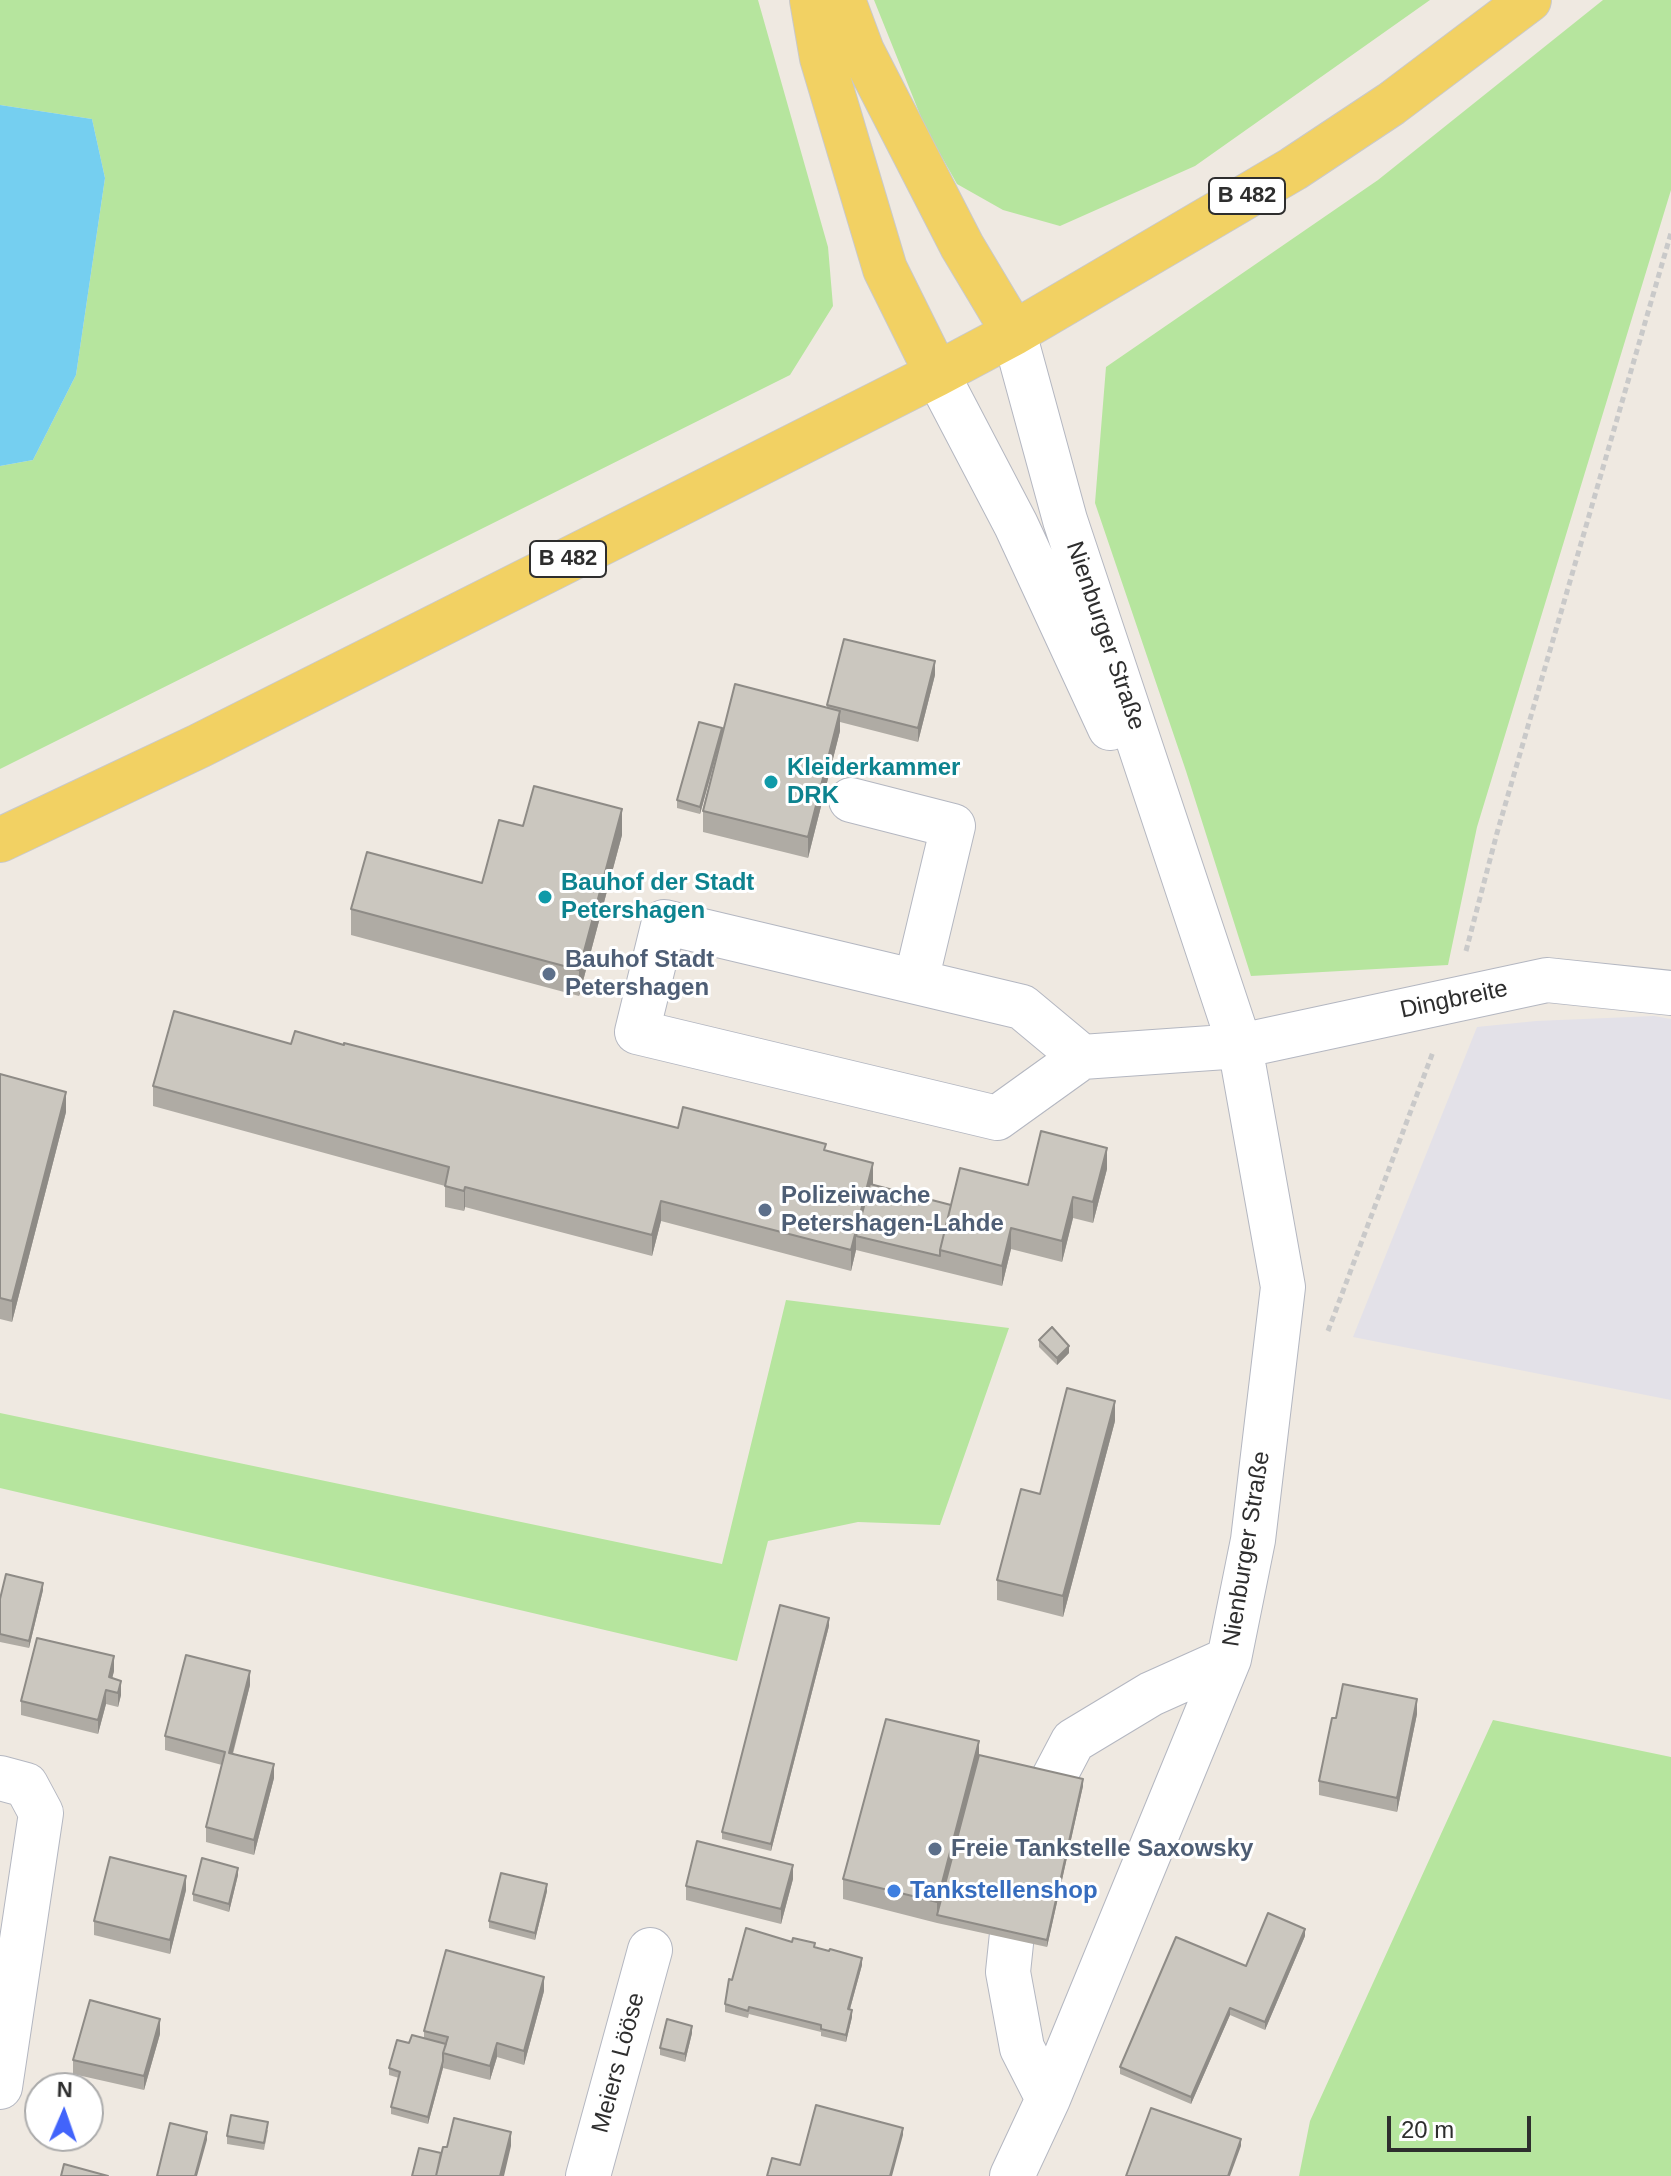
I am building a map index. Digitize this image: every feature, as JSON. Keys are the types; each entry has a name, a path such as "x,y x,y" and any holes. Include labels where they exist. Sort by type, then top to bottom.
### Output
{"main road":[{"path":"812,0 822,58 885,269 937,374"},
{"path":"843,0 862,51 962,246 1014,333"},
{"name":"B 482","path":"0,840 199,746 1014,333 1293,169 1391,104 1529,0"}],"street":[{"name":"Nienburger Straße","path":"1012,2176 1048,2099 1229,1659 1253,1540 1283,1287 1240,1046 1065,520 1014,333"},
{"name":"Nienburger Straße","path":"937,374 1016,525 1206,937"},
{"path":"851,800 953,826 916,981"},
{"path":"664,922 1022,1007 1082,1057 997,1118 637,1032 664,922"},
{"name":"Dingbreite","path":"1082,1057 1240,1046 1547,980 1671,993"},
{"path":"1048,2099 1022,2048 1008,1972 1022,1838 1073,1741 1151,1694 1229,1659"},
{"path":"0,1778 26,1785 41,1813 0,2087"},
{"name":"Meiers Lööse","path":"588,2176 650,1950"}],"shaded area":[{"path":"1654,1016 1671,1019 1671,1400 1353,1337 1477,1027"}],"green space":[{"path":"0,0 758,0 828,247 833,306 790,375 0,769 0,466 33,460 76,375 105,178 92,119 0,105"},
{"path":"874,0 1430,0 1195,166 1060,226 1003,210 957,184 925,127"},
{"path":"1603,0 1671,0 1671,190 1477,827 1448,965 1251,976 1186,771 1095,503 1106,367 1378,180"},
{"path":"786,1300 1009,1328 940,1525 858,1522 768,1541 737,1661 0,1488 0,1413 722,1564"},
{"path":"1493,1720 1671,1757 1671,2176 1299,2176 1310,2121"}],"water":[{"path":"0,105 92,119 105,178 76,375 33,460 0,466"}],"building":[{"path":"844,639 935,661 918,728 827,705"},
{"name":"Kleiderkammer DRK","path":"735,684 840,711 808,837 703,811"},
{"path":"699,722 722,728 700,807 677,800"},
{"name":"Bauhof der Stadt Petershagen","path":"534,786 622,809 579,970 351,909 367,852 482,883 499,820 523,826"},
{"path":"174,1011 291,1044 295,1031 678,1128 683,1107 826,1144 824,1150 873,1163 851,1250 661,1201 652,1235 465,1187 464,1191 445,1186 449,1167 153,1086"},
{"path":"0,1074 66,1092 12,1301 0,1298"},
{"path":"1041,1131 1107,1148 1093,1202 1073,1197 1062,1241 1011,1228 1002,1266 940,1250 960,1168 1028,1185"},
{"path":"870,1184 951,1205 940,1256 856,1236"},
{"path":"1052,1327 1069,1346 1057,1358 1039,1340"},
{"path":"1067,1388 1115,1401 1063,1596 997,1580 1021,1489 1040,1494"},
{"path":"6,1574 43,1583 29,1641 0,1634 0,1599"},
{"path":"780,1605 829,1618 771,1844 722,1832"},
{"path":"37,1638 114,1656 109,1677 121,1681 118,1693 106,1690 98,1720 21,1701"},
{"path":"186,1655 250,1671 229,1753 274,1764 254,1840 206,1827 225,1752 165,1736"},
{"path":"1343,1684 1417,1699 1397,1798 1319,1781 1332,1718 1336,1718"},
{"path":"886,1719 979,1741 937,1902 843,1879"},
{"path":"979,1755 1083,1779 1047,1940 937,1915"},
{"path":"697,1841 793,1865 781,1909 686,1886"},
{"path":"110,1857 186,1876 170,1940 94,1921"},
{"path":"202,1858 238,1868 229,1904 193,1894"},
{"path":"501,1873 547,1884 535,1933 489,1921"},
{"path":"1268,1913 1305,1929 1265,2022 1230,2008 1191,2097 1120,2067 1176,1937 1246,1966"},
{"path":"746,1928 792,1942 793,1938 815,1943 814,1947 862,1958 848,2009 852,2010 846,2035 821,2029 821,2025 725,2004 729,1979 732,1980"},
{"path":"446,1950 544,1977 524,2051 497,2043 490,2066 443,2053 448,2037 424,2031"},
{"path":"90,2000 160,2019 144,2076 73,2060"},
{"path":"667,2019 692,2026 685,2054 660,2048"},
{"path":"412,2035 446,2044 428,2117 391,2107 400,2072 389,2068 397,2040 409,2043"},
{"path":"816,2105 903,2128 890,2176 767,2176 772,2158 800,2165"},
{"path":"1151,2108 1241,2139 1228,2176 1126,2176"},
{"path":"231,2115 268,2122 264,2143 227,2136"},
{"path":"454,2118 511,2132 500,2176 436,2176"},
{"path":"170,2123 207,2132 195,2176 157,2176"},
{"path":"419,2148 441,2153 436,2176 412,2176"},
{"path":"64,2164 108,2176 61,2176"}],"place":[{"name":"Kleiderkammer DRK","path":"771,782"},
{"name":"Bauhof der Stadt Petershagen","path":"545,897"},
{"name":"Bauhof Stadt Petershagen","path":"549,974"},
{"name":"Polizeiwache Petershagen-Lahde","path":"765,1210"},
{"name":"Freie Tankstelle Saxowsky","path":"935,1849"},
{"name":"Tankstellenshop","path":"894,1891"}]}
